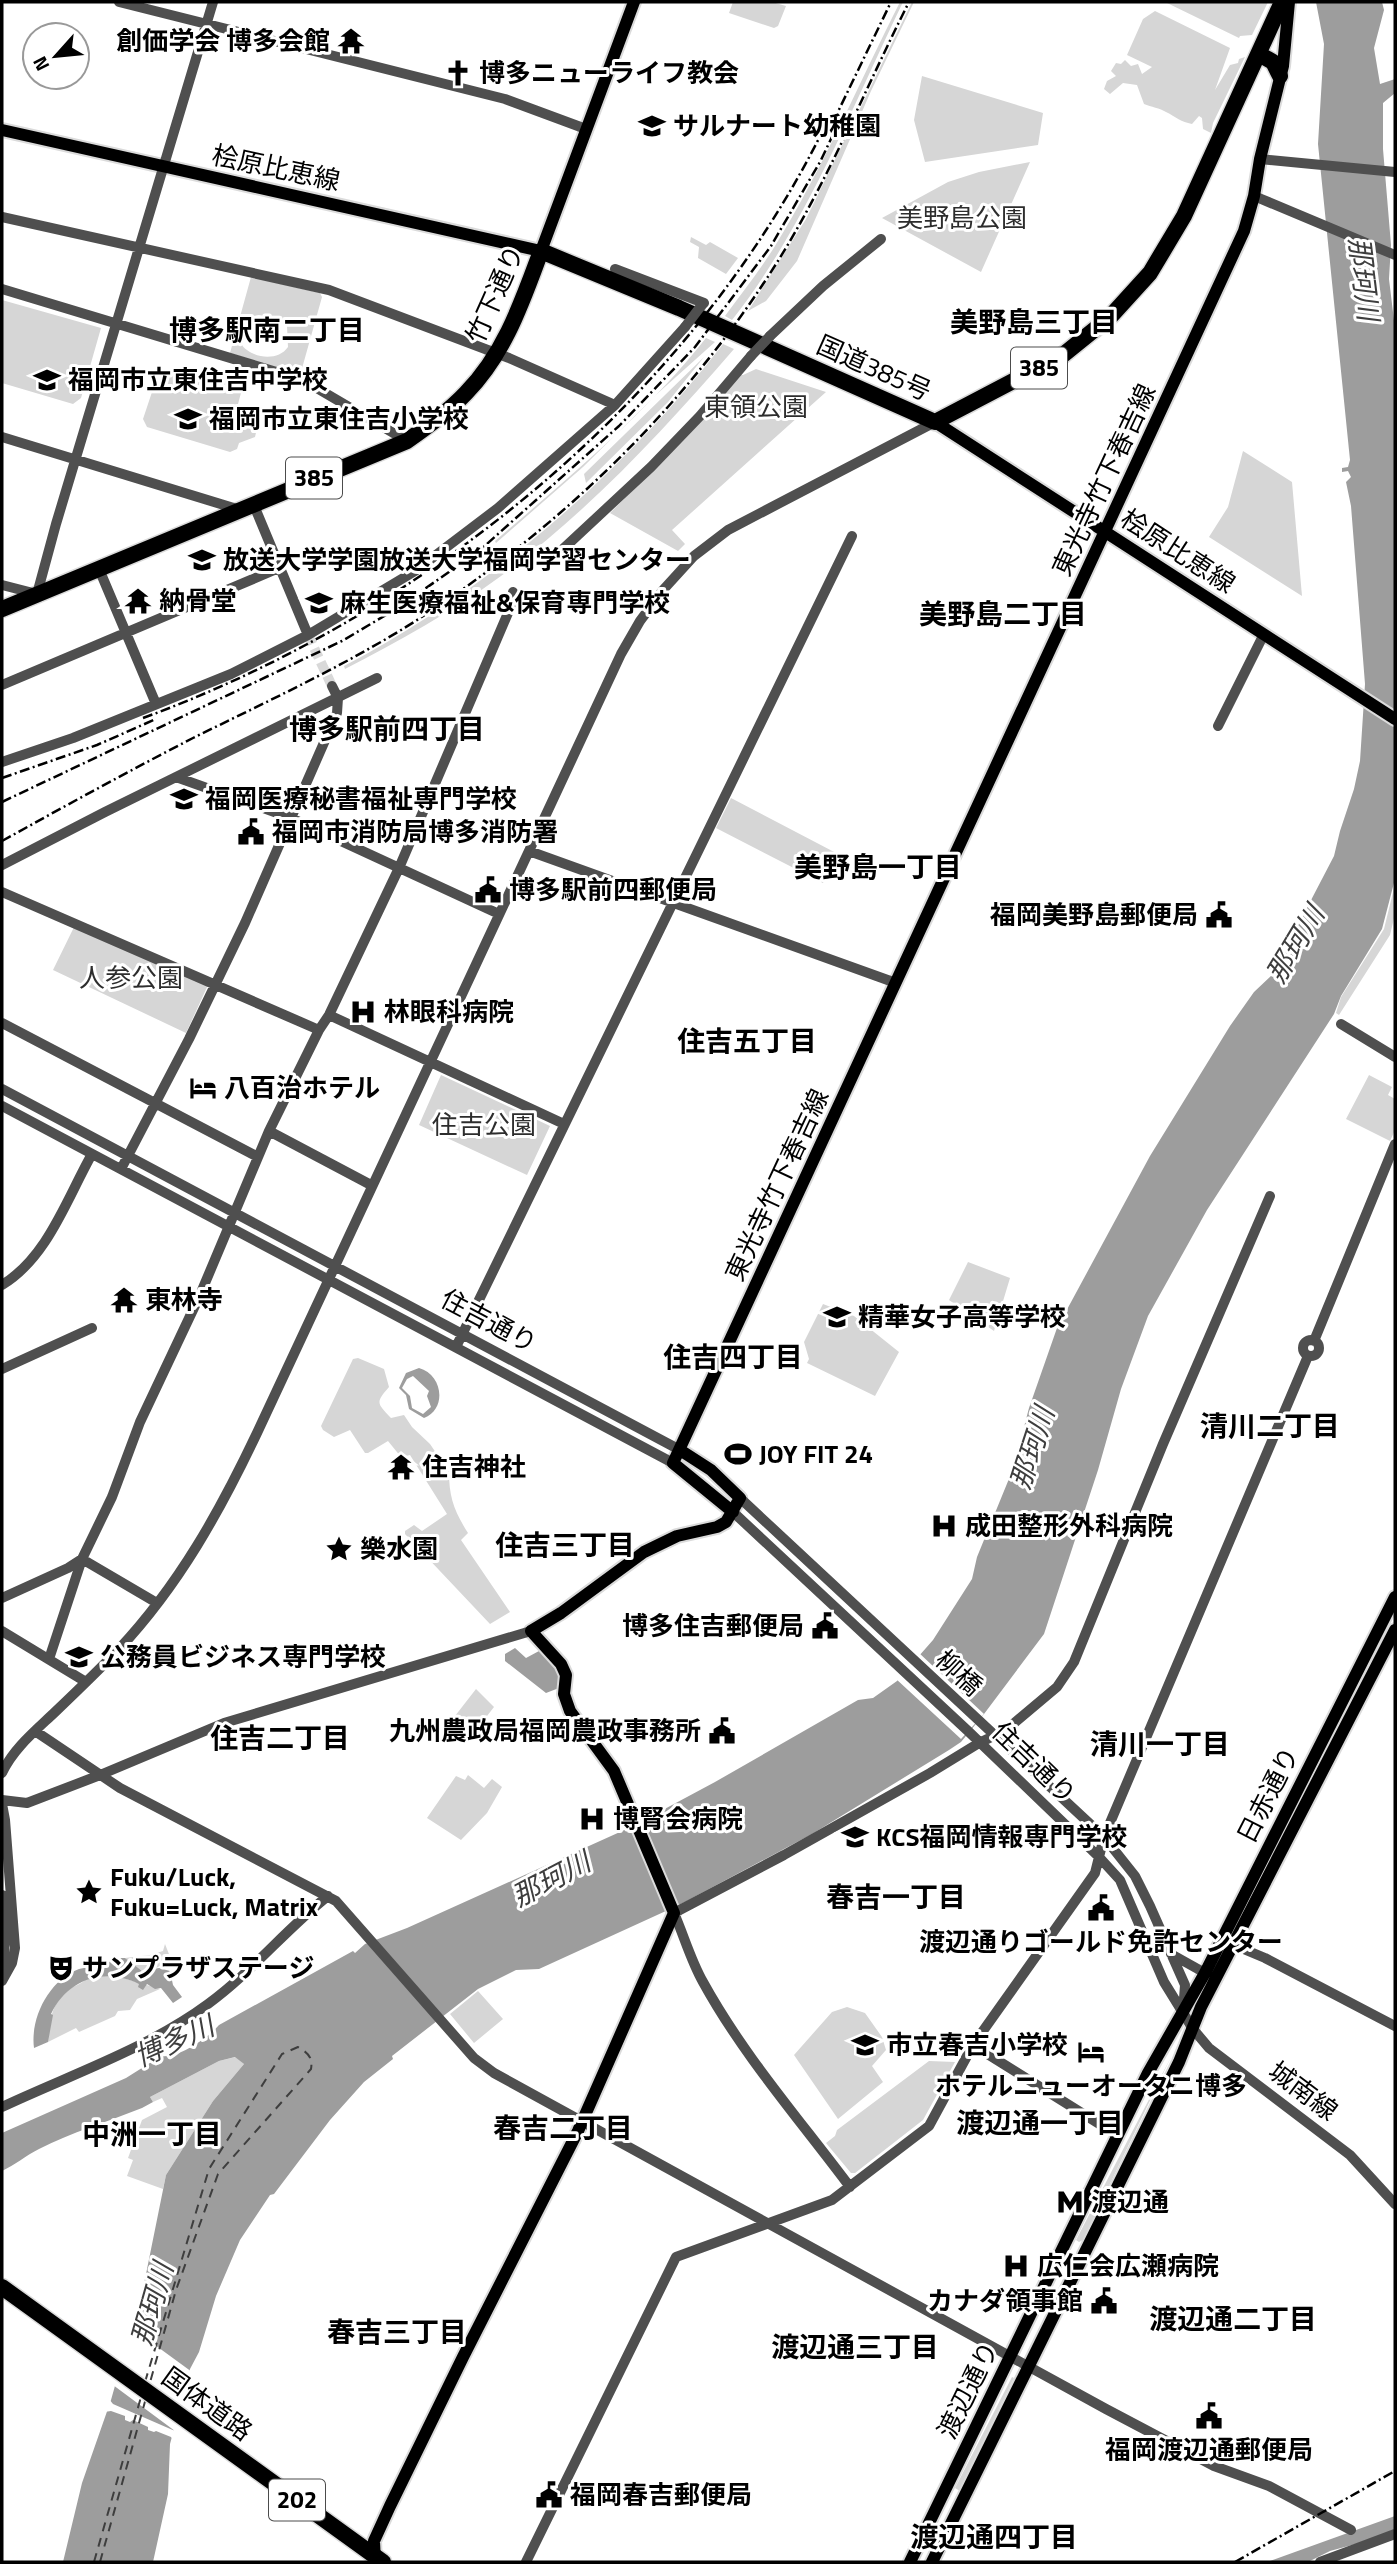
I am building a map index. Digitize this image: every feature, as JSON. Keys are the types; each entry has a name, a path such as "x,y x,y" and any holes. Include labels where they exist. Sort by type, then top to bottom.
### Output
{"highway":[{"name":"国道385号","path":"541,251 679,308 935,422 1063,355 1110,317 1150,273 1169,245 1242,93 1282,2"},
{"path":"1259,54 1273,62 1280,76"},
{"name":"竹下通り","path":"2,609 407,440 465,395 497,353 517,315 541,251"},
{"name":"国体道路","path":"2,2287 377,2560"}],"main road":[{"name":"竹下通り","path":"541,251 634,2"},
{"name":"東光寺竹下春吉線","path":"673,1463 1244,230 1254,197 1260,159 1280,76 1287,39 1289,2"},
{"name":"桧原比恵線","path":"2,130 541,251"},
{"name":"桧原比恵線","path":"935,422 1395,719"},
{"name":"住吉通り","path":"680,1450 711,1470 740,1498"},
{"name":"住吉通り","path":"673,1463 733,1513"},
{"path":"377,2560 374,2541 583,2122 673,1911 614,1771 570,1711 564,1694 566,1675 561,1664 531,1631 561,1613 644,1552 677,1536 717,1527 726,1522 740,1498"},
{"name":"日赤通り","path":"1183,2015 1395,1597"},
{"name":"日赤通り","path":"1193,2029 1395,1630"},
{"name":"渡辺通り","path":"910,2562 1117,2136 1159,2052 1183,2015"},
{"name":"渡辺通り","path":"932,2562 1193,2029"}],"street":[{"path":"119,2 505,99 586,129"},
{"path":"2,584 37,594 213,2"},
{"path":"1260,159 1394,172"},
{"path":"1254,197 1395,255"},
{"path":"2,217 329,290 497,353 615,405"},
{"path":"549,562 651,467 770,336 823,286 881,239"},
{"path":"2,762 64,741 231,674 308,635 415,571 462,537 615,405 704,303 615,269"},
{"path":"2,289 303,380 407,440"},
{"path":"2,1773 8,1761 35,1731 119,1649 157,1603 194,1552 234,1482 621,654 640,621 663,590 694,556 728,530 935,422"},
{"path":"2,437 237,509"},
{"path":"253,503 308,635"},
{"path":"456,1347 852,536"},
{"path":"2,685 279,568"},
{"path":"99,569 156,704"},
{"path":"49,1659 82,1559 112,1497 139,1422 200,1295 269,1131 329,1015 399,868 507,617 513,592"},
{"path":"1218,726 1264,634"},
{"path":"2,865 377,678"},
{"path":"121,1168 189,1039 337,713 338,698 332,686"},
{"path":"176,777 291,818 499,914"},
{"path":"529,851 896,984"},
{"path":"3,897 215,983 319,1030"},
{"path":"329,1015 564,1124"},
{"path":"2,1023 258,1157"},
{"path":"1341,1024 1395,1058"},
{"name":"住吉通り","path":"2,1089 680,1450"},
{"name":"住吉通り","path":"2,1106 673,1463"},
{"path":"269,1131 372,1185"},
{"path":"526,2562 676,2258 832,2200 929,2126 973,2045 1095,1873 1104,1837 1308,1356 1303,1345 1307,1341 1314,1341 1395,1144"},
{"path":"2,1285 38,1252 92,1153"},
{"path":"850,2187 757,2065 729,2023 703,1981 673,1911 784,1855 930,1773 979,1742 1006,1730 1057,1687 1074,1662 1163,1444 1270,1196"},
{"path":"2,1369 92,1328"},
{"name":"住吉通り","path":"740,1498 909,1658"},
{"name":"住吉通り","path":"733,1513 900,1668"},
{"path":"2,1598 82,1559"},
{"path":"82,1559 157,1603"},
{"path":"2,1631 86,1682"},
{"path":"2,1979 12,1963 15,1948 2,1802 27,1803 224,1723 531,1631"},
{"name":"柳橋","path":"909,1658 978,1721"},
{"name":"柳橋","path":"900,1668 968,1731"},
{"name":"住吉通り","path":"978,1721 1104,1837 1135,1876 1185,1985 1183,2015"},
{"path":"35,1731 120,1788 328,1896 355,1920 474,2058 494,2073 1214,2466 1269,2486 1351,2530"},
{"name":"住吉通り","path":"968,1731 1120,1880 1164,1982 1183,2015"},
{"path":"2,1895 6,1931 2,1979"},
{"path":"2,2107 180,2023 209,2003 328,1896"},
{"path":"1234,1945 1265,1958 1395,2026"},
{"path":"1171,1954 1205,1973"},
{"name":"城南線","path":"1183,2015 1209,2048 1350,2155 1395,2204"},
{"path":"973,2045 1117,2136"},
{"path":"1320,2562 1395,2535"}],"green space":[{"path":"733,2 772,2 786,6 778,26 774,28 729,13"},
{"path":"900,2 903,2 805,206 783,246 732,320 725,316 763,264 792,216 825,156"},
{"path":"912,2 797,261 766,301 748,311 806,219"},
{"path":"1165,2 1268,2 1252,35 1239,38"},
{"path":"1155,11 1230,48 1215,90 1230,65 1245,57 1213,123 1211,133 1203,129 1202,118 1199,116 1192,124 1144,104 1137,85 1123,83 1110,94 1104,89 1107,81 1116,76 1111,71 1116,63 1121,64 1125,60 1131,66 1138,64 1142,74 1152,67 1127,55 1143,19"},
{"path":"922,76 1043,113 1038,145 925,162 914,120"},
{"name":"美野島公園","path":"1030,162 981,272 882,218 948,182 979,172"},
{"path":"691,237 706,245 710,242 738,258 726,274 698,258 699,247 690,242"},
{"path":"251,277 320,293 322,297 301,372 298,374 230,353","holes":["259,315 279,320 287,326 288,347 284,351 274,356 263,356 252,353 242,345 240,335 249,320"]},
{"name":"福岡市立東住吉中学校","path":"2,300 101,328 81,398 73,404 2,383"},
{"path":"706,338 715,342 657,394 653,398"},
{"path":"723,344 734,349 652,440 565,525 464,602 345,669 344,666 398,636 450,602 550,525 642,438"},
{"path":"704,357 668,402 586,483 584,474"},
{"path":"207,366 245,378 238,404 261,411 255,437 239,443 237,449 230,452 147,427 143,419 155,383 171,373 195,375"},
{"name":"東領公園","path":"756,369 826,392 672,530 685,544 678,551 610,513 679,444 738,375"},
{"path":"620,431 583,467 496,543 495,541"},
{"path":"1243,451 1292,482 1302,596 1209,537 1228,507"},
{"path":"731,798 838,854 823,883 716,828"},
{"path":"1395,884 1395,914 1390,935 1339,1015 1336,1013 1341,997 1384,929"},
{"name":"人参公園","path":"76,923 208,985 186,1033 53,970"},
{"name":"住吉公園","path":"441,1075 550,1126 527,1175 419,1125"},
{"path":"1369,1075 1392,1087 1388,1095 1395,1099 1395,1130 1390,1141 1346,1119"},
{"path":"968,1262 1010,1278 994,1331 949,1300"},
{"path":"823,1304 854,1316 899,1352 875,1396 807,1363 809,1359 804,1342"},
{"path":"358,1358 384,1369 389,1387 379,1403 391,1418 404,1415 430,1444 449,1472 453,1504 468,1533 461,1540 510,1612 490,1624 405,1534 405,1531 414,1525 422,1531 447,1514 410,1455 401,1457 388,1441 365,1453 350,1430 334,1437 321,1426 353,1359"},
{"path":"476,1689 494,1707 473,1734 457,1722 455,1716"},
{"path":"468,1775 484,1788 492,1779 502,1787 487,1813 461,1840 427,1818 456,1776 465,1780"},
{"path":"165,1944 174,1967 166,1963 144,1971 125,1958 163,1951"},
{"path":"110,1974 160,1989 137,1999 130,2010 118,2011 115,2016 79,2032 76,2028 48,2042 52,2014 62,1995 86,1979"},
{"path":"478,1991 503,2019 474,2043 450,2014"},
{"path":"847,2007 865,2013 882,2037 886,2050 872,2066 883,2082 838,2119 794,2055 832,2012"},
{"path":"236,2057 244,2064 213,2101 166,2175 163,2189 127,2176 133,2160 128,2158 142,2120 167,2107 162,2098 153,2102 150,2097 219,2061"},
{"path":"1171,2057 1083,2240 1079,2242 1076,2240"},
{"path":"929,2061 955,2062 923,2120 855,2173 851,2173 826,2143 835,2136 837,2130"},
{"path":"1012,2377 1014,2378 960,2491 955,2488"}],"water":[{"name":"那珂川","path":"1316,2 1382,2 1384,10 1374,48 1380,84 1395,79 1395,93 1383,103 1383,149 1391,245 1389,279 1395,329 1395,879 1382,929 1341,996 1334,1014 1207,1210 1148,1316 1121,1389 1098,1470 1044,1634 984,1714 961,1742 949,1750 812,1834 679,1905 539,1969 516,1970 478,1989 392,2056 393,2059 364,2082 330,2120 274,2194 270,2195 240,2240 216,2296 199,2352 190,2369 170,2444 168,2494 153,2562 63,2562 82,2483 111,2400 145,2279 166,2175 213,2101 244,2064 235,2057 219,2061 150,2097 153,2102 142,2108 51,2143 2,2171 2,2133 126,2078 161,2056 184,2051 201,2041 219,2025 353,1951 355,1953 365,1944 407,1928 631,1827 858,1700 873,1698 897,1681 933,1640 972,1579 977,1557 1013,1469 1029,1408 1057,1328 1150,1156 1230,1026 1254,992 1272,975 1334,856 1360,761 1365,684 1351,506 1346,482 1351,477 1348,471 1342,472 1342,468 1348,467 1350,460 1318,144 1324,44"},
{"path":"419,1368 427,1371 437,1384 437,1407 424,1418 409,1409 406,1395 399,1388 406,1373","holes":["413,1376 429,1391 427,1396 431,1407 423,1414 412,1408 410,1396 402,1388 407,1379"]},
{"path":"515,1648 526,1658 539,1651 549,1657 558,1671 559,1688 546,1693 505,1661 505,1654"},
{"path":"112,1958 125,1958 142,1971 159,1968 170,1971 173,1985 182,1997 173,2003 161,1988 155,1989 147,1984 143,1990 138,1987 139,1984 126,1979 100,1977 88,1980 67,1992 58,2002 51,2014 48,2042 34,2048 35,2025 51,1991 68,1974 81,1968 100,1967"},
{"path":"1395,2516 1395,2529 1374,2539 1330,2551 1308,2562 1267,2562"}],"pier":[{"path":"918,1652 984,1714 961,1739 895,1678"},
{"path":"129,2326 192,2372 173,2440 148,2430 148,2427 133,2420 125,2420 125,2416 111,2411 104,2412 109,2399 113,2404 175,2431 113,2385"}],"ferry route":[{"path":"145,2382 209,2169 282,2054 298,2047 309,2056 311,2069 218,2174 176,2290 149,2386"},
{"path":"94,2562 141,2397"},
{"path":"100,2562 146,2398"}],"tunnel":[{"path":"308,635 332,686"}],"railway":[{"path":"833,122 891,2"},
{"path":"2,841 169,750 387,638 465,587 564,510 654,422 734,326 769,275 826,175 909,2"},
{"path":"2,802 342,641 396,609 479,551 619,426 695,347 771,246 820,162 842,116"},
{"path":"143,718 249,674 351,619 450,556 542,483 628,403 705,315 772,220 828,120"},
{"path":"2,778 97,745 156,719"},
{"path":"1235,2562 1395,2471"}],"place":[{"name":"創価学会 博多会館","path":"351,41"},
{"name":"博多ニューライフ教会","path":"458,73"},
{"name":"サルナート幼稚園","path":"652,126"},
{"name":"福岡市立東住吉中学校","path":"47,380"},
{"name":"福岡市立東住吉小学校","path":"188,419"},
{"name":"放送大学学園放送大学福岡学習センター","path":"202,560"},
{"name":"納骨堂","path":"138,601"},
{"name":"麻生医療福祉&保育専門学校","path":"319,603"},
{"name":"福岡医療秘書福祉専門学校","path":"184,799"},
{"name":"福岡市消防局博多消防署","path":"251,832"},
{"name":"博多駅前四郵便局","path":"488,890"},
{"name":"福岡美野島郵便局","path":"1219,915"},
{"name":"林眼科病院","path":"363,1012"},
{"name":"八百治ホテル","path":"203,1088"},
{"name":"東林寺","path":"124,1300"},
{"name":"精華女子高等学校","path":"837,1317"},
{"name":"JOY FIT 24","path":"738,1454"},
{"name":"住吉神社","path":"401,1467"},
{"name":"成田整形外科病院","path":"944,1526"},
{"name":"樂水園","path":"339,1549"},
{"name":"博多住吉郵便局","path":"825,1626"},
{"name":"公務員ビジネス専門学校","path":"79,1657"},
{"name":"九州農政局福岡農政事務所","path":"722,1731"},
{"name":"博腎会病院","path":"592,1819"},
{"name":"KCS福岡情報専門学校","path":"855,1837"},
{"name":"Fuku/Luck, Fuku=Luck, Matrix","path":"89,1892"},
{"name":"渡辺通りゴールド免許センター","path":"1101,1908"},
{"name":"サンプラザステージ","path":"61,1968"},
{"name":"市立春吉小学校","path":"865,2045"},
{"name":"ホテルニューオータニ博多","path":"1091,2052"},
{"name":"渡辺通","path":"1070,2202"},
{"name":"広仁会広瀬病院","path":"1016,2266"},
{"name":"カナダ領事館","path":"1104,2301"},
{"name":"福岡渡辺通郵便局","path":"1209,2416"},
{"name":"福岡春吉郵便局","path":"549,2495"}],"district":[{"name":"美野島三丁目","path":"1034,322"},
{"name":"博多駅南二丁目","path":"267,330"},
{"name":"美野島二丁目","path":"1003,614"},
{"name":"博多駅前四丁目","path":"387,729"},
{"name":"美野島一丁目","path":"878,867"},
{"name":"住吉五丁目","path":"747,1041"},
{"name":"住吉四丁目","path":"733,1357"},
{"name":"清川二丁目","path":"1270,1426"},
{"name":"住吉三丁目","path":"565,1545"},
{"name":"住吉二丁目","path":"280,1738"},
{"name":"清川一丁目","path":"1160,1744"},
{"name":"春吉一丁目","path":"896,1897"},
{"name":"渡辺通一丁目","path":"1040,2123"},
{"name":"春吉二丁目","path":"563,2128"},
{"name":"中洲一丁目","path":"152,2134"},
{"name":"渡辺通二丁目","path":"1233,2319"},
{"name":"春吉三丁目","path":"397,2332"},
{"name":"渡辺通三丁目","path":"855,2347"},
{"name":"渡辺通四丁目","path":"994,2537"}],"water label":[{"name":"博多川","path":"174,2041"}]}
